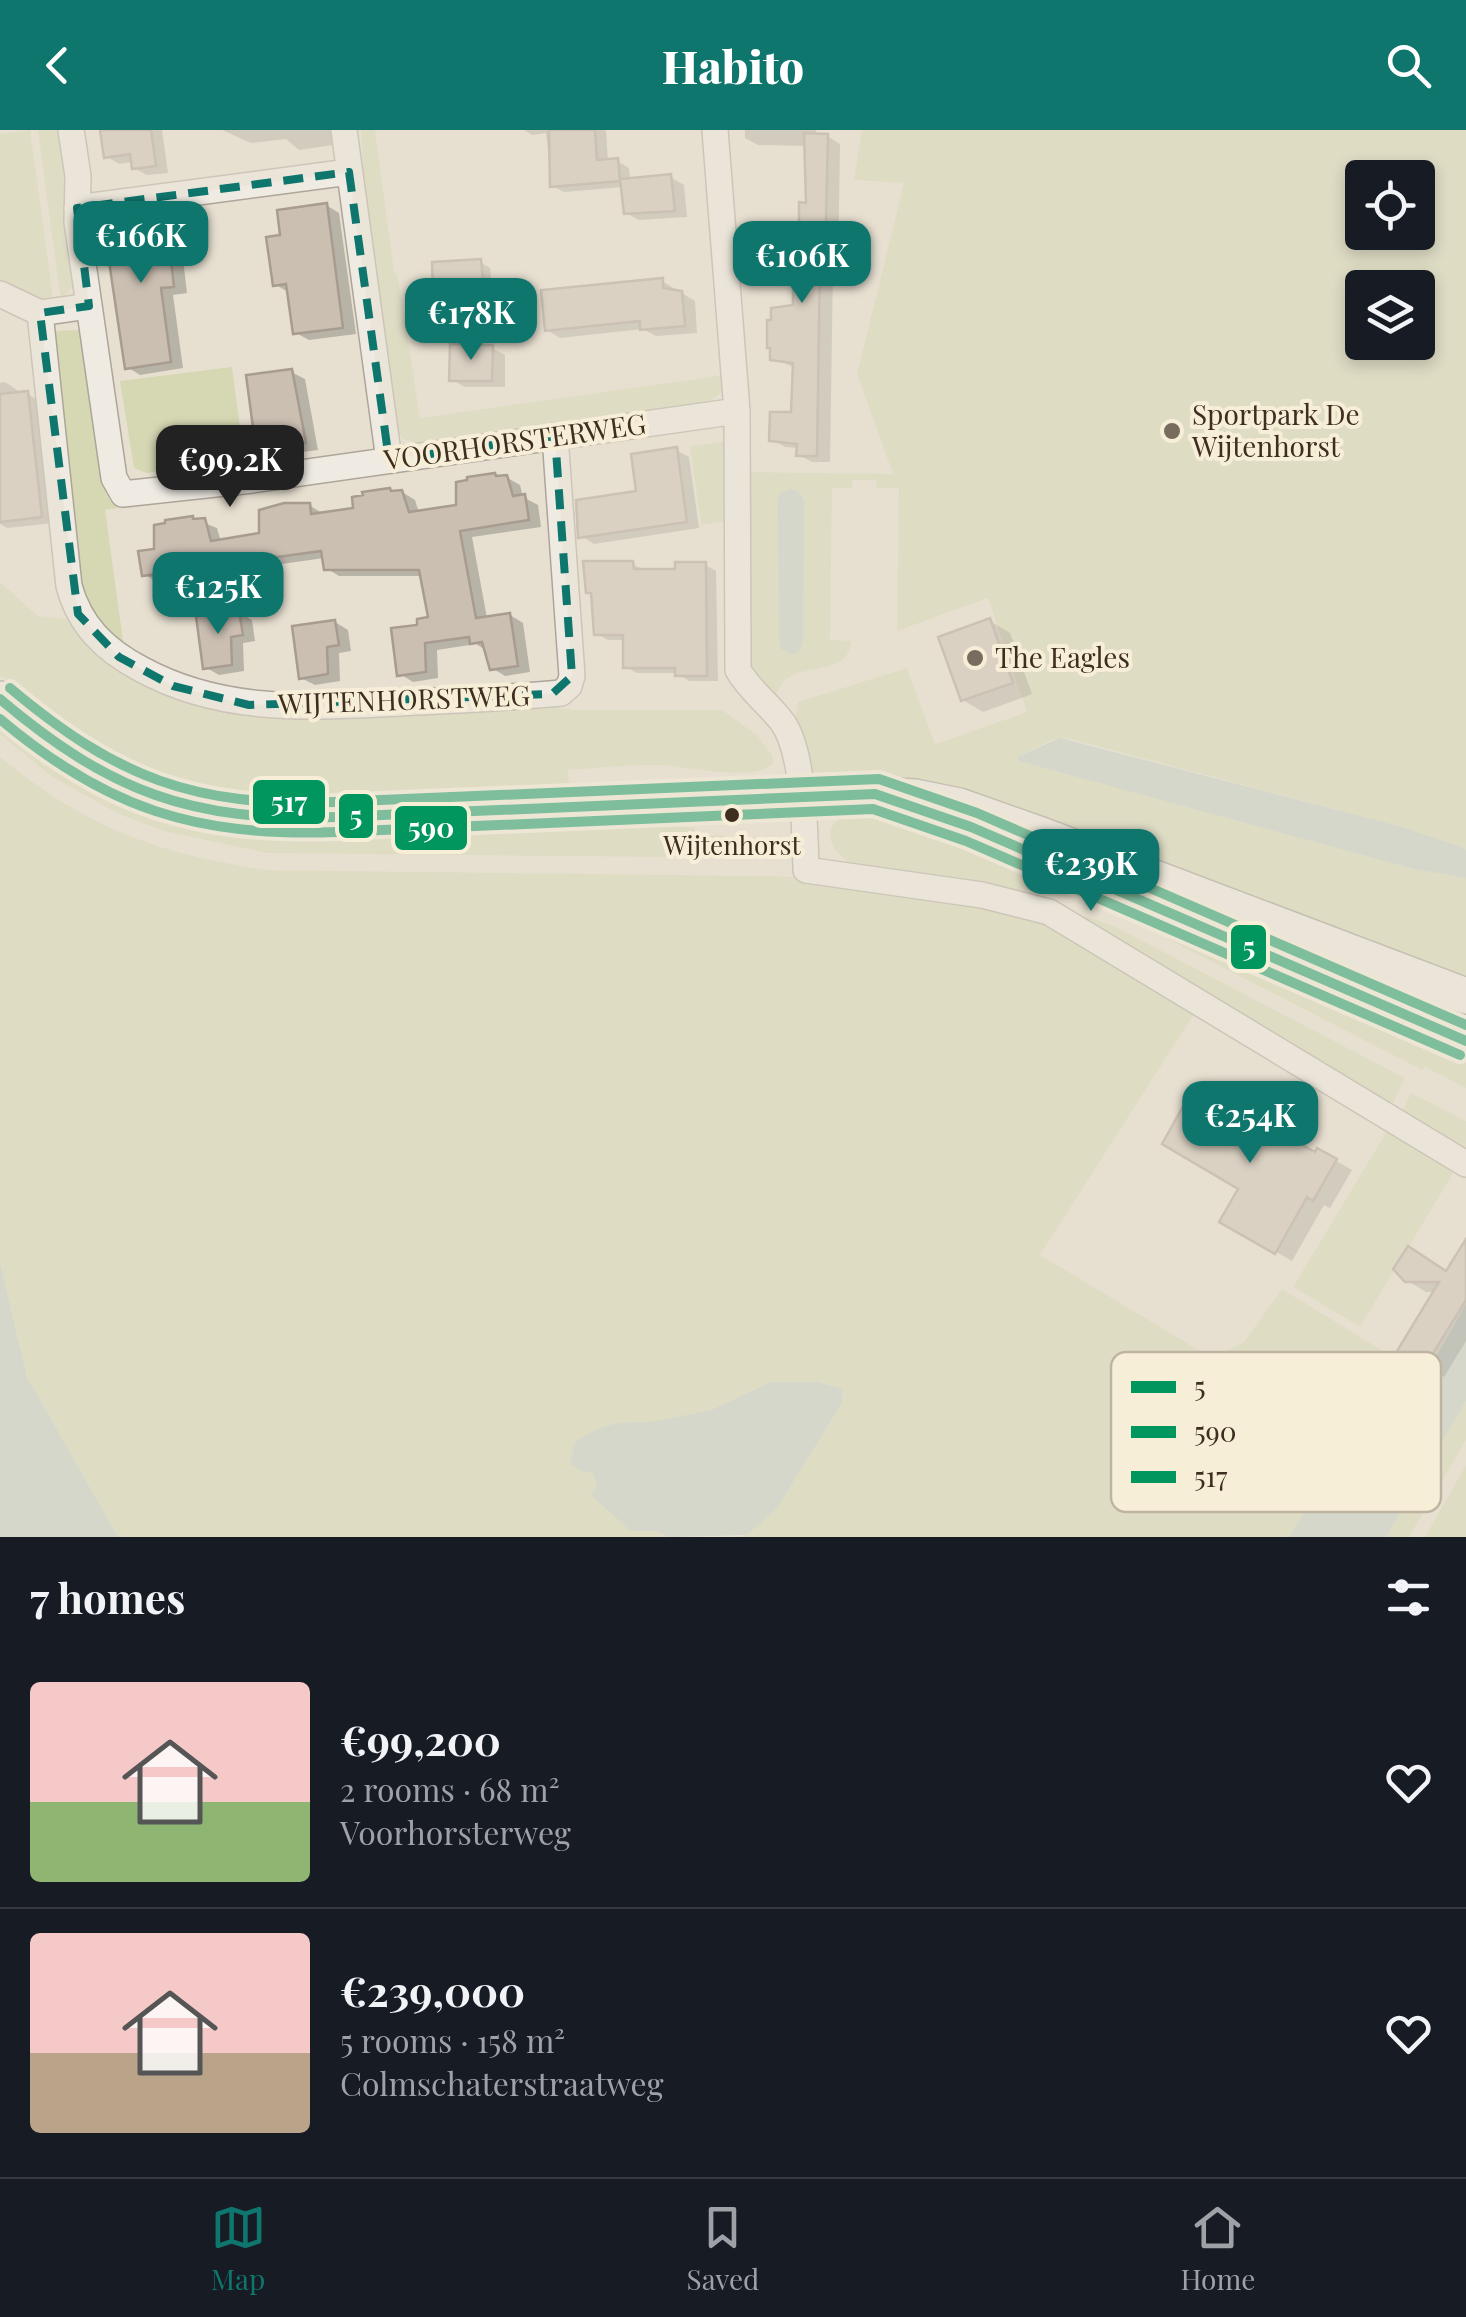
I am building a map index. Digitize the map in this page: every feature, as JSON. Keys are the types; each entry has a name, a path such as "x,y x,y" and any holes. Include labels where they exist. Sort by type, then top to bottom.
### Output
{"street":[{"name":"VOORHORSTERWEG","path":"71,130 89,306 114,478 122,494 738,411"},
{"path":"344,130 389,460"},
{"path":"715,130 738,411 738,670 749,689 789,734 801,796 806,870 982,895 1049,912 1466,1164"},
{"path":"77,208 349,172"},
{"path":"0,294 40,313 89,306"},
{"name":"WIJTENHORSTWEG","path":"40,313 69,586 78,614 119,658 160,680 198,694 249,704 306,707 561,693 572,676 554,436"},
{"path":"0,699 59,746 111,778 159,796 245,817 335,817 801,796 915,797 976,812 1466,996"},
{"path":"875,794 971,827 1466,1041"}],"highlighted area":[{"path":"349,172 389,460 555,436 572,676 552,694 249,705 173,686 119,657 78,614 40,313 89,306 77,208"}],"green space":[{"path":"30,130 54,304 36,304 0,286 0,134"},
{"path":"38,130 60,130 74,284 61,302"},
{"path":"361,130 375,130 420,418 724,375 720,393 705,403 420,444 404,439 398,433 364,192"},
{"name":"Sportpark De Wijtenhorst","path":"862,130 1466,130 1466,850 1399,826 1066,738 1052,740 1017,757 1020,761 1414,869 1466,878 1466,986 873,779 821,777 812,772 795,717 798,702 907,668 935,744 1027,712 988,598 897,631 899,488 877,488 876,480 853,480 852,488 832,488 830,640 851,641 848,652 834,665 792,676 774,697 749,677 749,472 893,474 857,374 904,183 854,180"},
{"path":"78,330 83,338 106,494 112,503 123,507 105,510 124,648 84,605 53,331"},
{"path":"232,367 244,459 147,473 134,468 120,381"},
{"path":"727,441 729,521 701,525 690,446"},
{"path":"0,582 38,616 66,619 92,652 135,678 206,707 288,717 553,707 722,710 757,735 772,755 773,763 764,769 735,773 656,765 568,770 569,784 545,790 287,799 193,788 130,767 95,748 0,675"},
{"path":"0,721 65,771 136,805 610,819 694,828 694,836 725,835 726,843 750,841 750,858 267,853 163,831 119,814 51,776 0,734"},
{"path":"0,757 63,802 125,834 192,856 268,870 801,877 959,899 1055,923 1196,1011 1040,1255 1202,1352 1111,1352 1111,1512 1304,1512 1289,1537 742,1537 777,1508 842,1403 843,1389 818,1382 771,1382 711,1410 657,1421 619,1423 592,1471 597,1485 631,1531 655,1531 669,1537 118,1537 27,1377 0,1263"},
{"path":"852,811 915,820 985,839 1254,958 1466,1063 1466,1088 1425,1067 1422,1070 1106,907 1077,898 847,867 848,862 835,850 830,836 834,823"},
{"path":"1086,916 1112,925 1405,1078 1391,1107 1085,920"},
{"path":"1411,1093 1466,1121 1466,1152 1401,1113"},
{"path":"1387,1131 1454,1172 1360,1327 1293,1287"},
{"path":"1282,1289 1385,1352 1224,1352 1244,1342"},
{"path":"1466,1401 1466,1440 1441,1483 1441,1444"},
{"path":"1466,1465 1466,1537 1425,1537"},
{"path":"1401,1512 1424,1512 1409,1537 1386,1537"}],"shaded area":[{"path":"792,489 800,493 804,502 803,642 800,651 792,655 781,649 779,637 778,499 781,492"},
{"path":"1060,738 1399,826 1461,847 1466,850 1466,878 1414,869 1019,761 1017,757"},
{"path":"0,1263 27,1377 118,1537 0,1537"},
{"path":"1466,1304 1466,1401 1441,1444 1441,1352"},
{"path":"771,1382 818,1382 843,1389 842,1403 777,1508 747,1535 669,1537 655,1531 631,1531 591,1495 597,1485 592,1471 584,1473 570,1463 575,1442 599,1428 711,1410"},
{"path":"1304,1512 1401,1512 1386,1537 1289,1537"}],"building":[{"path":"100,130 151,130 156,166 132,169 130,154 104,158"},
{"path":"549,130 595,130 597,160 618,158 620,181 550,187"},
{"path":"804,133 828,134 825,262 820,262 817,456 796,456 797,444 769,441 770,412 791,412 793,363 770,360 767,348 771,308 793,305 793,262 772,261 772,233 799,230 799,202 806,203"},
{"path":"671,174 675,211 624,214 620,179"},
{"path":"327,203 343,328 293,334 286,284 273,286 266,237 280,235 277,210"},
{"path":"166,214 174,287 161,288 171,362 125,369 103,221"},
{"path":"481,259 484,292 433,297 432,262"},
{"path":"663,278 663,288 682,291 685,326 640,330 640,321 545,331 541,290"},
{"path":"450,344 493,345 492,381 449,381"},
{"path":"292,369 306,443 256,450 246,375"},
{"path":"28,391 42,517 0,522 0,394"},
{"path":"677,447 687,522 578,538 576,500 636,491 631,454"},
{"path":"495,473 507,475 513,496 525,494 529,520 460,531 476,618 510,613 518,666 490,670 482,642 470,644 469,637 425,643 426,672 397,676 391,628 417,625 417,619 428,617 419,570 324,570 321,551 142,576 138,551 154,549 154,525 165,520 205,518 211,541 259,533 259,510 284,503 310,503 311,514 353,508 352,497 390,488 402,490 409,512 456,505 456,482"},
{"path":"583,561 633,561 634,569 675,569 675,562 706,562 707,676 675,676 675,668 623,668 623,635 594,635 591,593 586,593"},
{"path":"239,610 243,635 231,637 232,665 203,669 196,616"},
{"path":"990,618 1013,683 961,701 938,637"},
{"path":"335,620 339,645 327,647 328,674 299,679 292,626"},
{"path":"1195,1085 1315,1152 1317,1148 1337,1159 1313,1201 1307,1197 1275,1254 1219,1222 1238,1189 1162,1144"},
{"path":"1466,1239 1466,1300 1434,1352 1399,1352 1439,1282 1405,1282 1393,1269 1408,1246 1446,1271"}],"transit line":[{"name":"517","path":"10,688 49,719 123,765 160,781 239,799 334,802 879,779 977,813 1466,1025"},
{"name":"5","path":"0,699 40,731 116,779 155,795 237,814 335,817 875,794 971,827 1466,1041"},
{"name":"590","path":"0,719 39,750 116,796 196,822 239,829 336,832 873,809 966,841 1460,1055"}],"place":[{"name":"Sportpark De Wijtenhorst","path":"1172,431"},
{"name":"The Eagles","path":"975,658"},
{"name":"Wijtenhorst","path":"732,815"}]}
